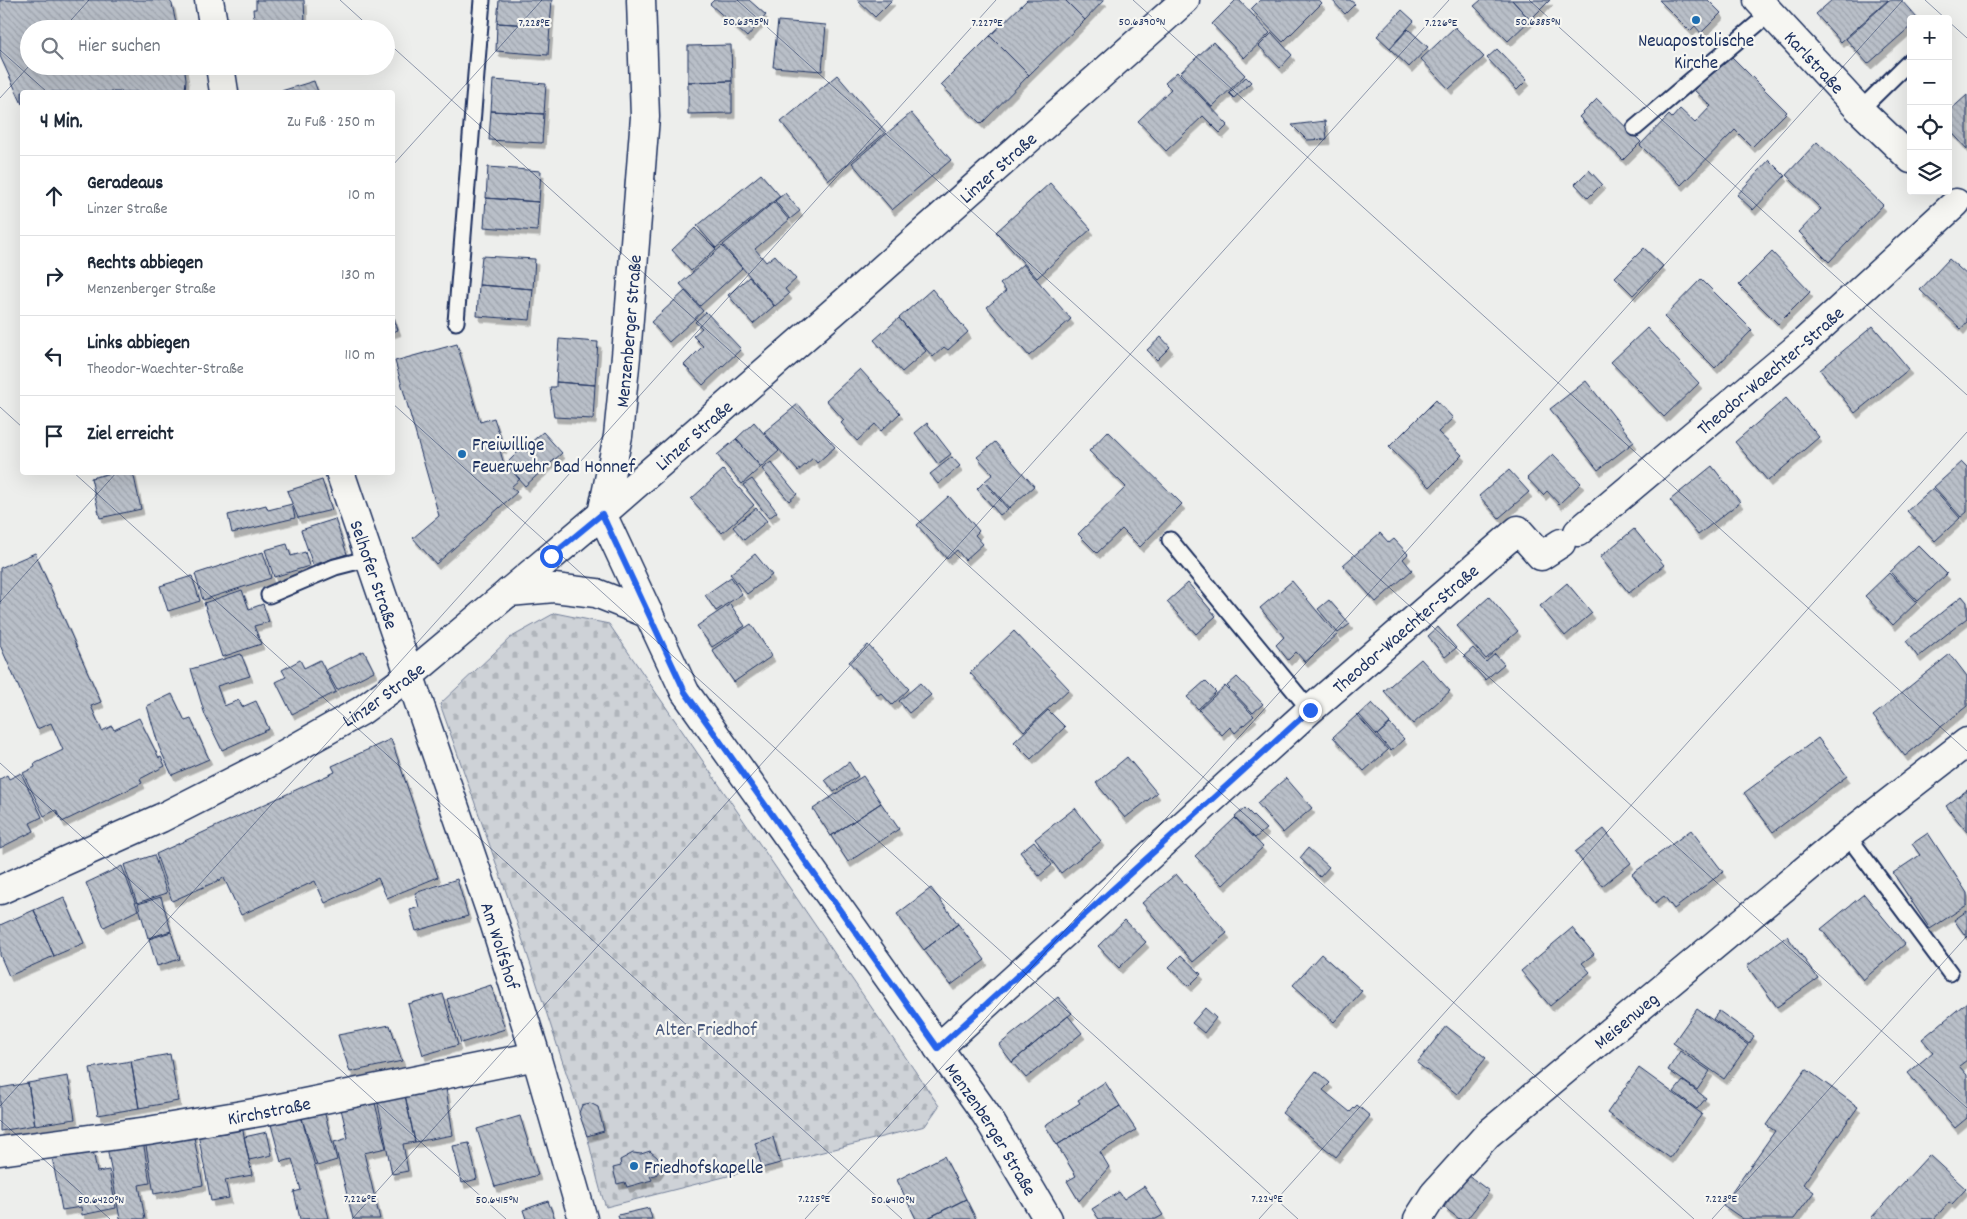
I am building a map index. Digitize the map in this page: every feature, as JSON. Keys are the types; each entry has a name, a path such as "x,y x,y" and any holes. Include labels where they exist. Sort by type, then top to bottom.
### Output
{"street":[{"path":"209,0 212,20"},
{"name":"Menzenberger Straße","path":"641,0 646,117 626,356 618,427 602,514 685,692 987,1116 1048,1219"},
{"name":"Linzer Straße","path":"0,890 161,818 268,764 361,711 410,676 602,514 861,288 1185,0"},
{"name":"Karlstraße","path":"1764,7 1860,110 1907,155"},
{"path":"221,75 224,90"},
{"name":"Theodor-Waechter-Straße","path":"938,1048 1310,710 1518,530 1541,556 1570,537 1804,342 1956,202"},
{"name":"Selhofer Straße","path":"341,475 410,676"},
{"path":"509,592 554,588 596,593 649,614"},
{"name":"Am Wolfshof","path":"410,676 495,925 536,1056 583,1219"},
{"name":"Meisenweg","path":"1418,1219 1434,1194 1488,1134 1847,835 1967,742"},
{"name":"Kirchstraße","path":"0,1151 148,1131 260,1112 536,1056"}],"lane":[{"path":"456,322 482,0"},
{"name":"Karlstraße","path":"1635,128 1764,7"},
{"name":"Karlstraße","path":"1860,110 1907,64"},
{"path":"1170,540 1310,710"},
{"path":"269,595 335,568 370,558"},
{"path":"1847,835 1950,972"}],"green space":[{"name":"Alter Friedhof","path":"555,613 609,624 939,1106 925,1126 606,1207 587,1136 516,920 440,704 510,638"}],"building":[{"path":"0,0 169,0 172,4 175,20 20,20 20,75 185,75 185,90 20,90 20,100 0,56"},
{"path":"256,0 304,0 305,20 254,20 253,9 256,9"},
{"path":"499,0 552,0 550,26 497,23"},
{"path":"714,0 749,0 766,15 747,37 710,4"},
{"path":"857,0 892,0 875,17"},
{"path":"1027,0 1065,0 1085,20 1029,75 990,36"},
{"path":"1065,0 1104,0 1085,20"},
{"path":"1236,0 1239,0 1270,33 1244,58 1212,24"},
{"path":"1260,0 1319,0 1322,3 1283,42 1251,9"},
{"path":"1332,0 1350,0 1355,4 1345,14"},
{"path":"1481,0 1512,0 1530,20 1508,41 1474,6"},
{"path":"1512,0 1550,0 1530,20"},
{"name":"Neuapostolische Kirche","path":"1659,0 1708,0 1721,13 1701,33 1695,26 1690,31"},
{"path":"1832,0 1888,0 1841,42 1816,14"},
{"path":"1889,0 1901,0 1914,15 1907,15 1907,30 1868,64 1846,39"},
{"path":"1402,10 1414,21 1390,48 1377,36"},
{"path":"778,21 826,25 822,71 773,67"},
{"path":"497,23 550,26 548,55 496,51"},
{"path":"1455,27 1484,57 1449,89 1421,59"},
{"path":"1408,29 1428,47 1409,67 1390,49"},
{"path":"1272,33 1292,55 1280,68 1259,46"},
{"path":"990,36 1029,75 981,124 941,85"},
{"path":"1213,42 1245,75 1212,107 1180,73"},
{"path":"731,45 732,81 688,82 688,46"},
{"path":"1497,49 1527,80 1517,90 1487,58"},
{"path":"1729,54 1787,112 1752,147 1735,130 1681,185 1640,145 1669,115 1672,118 1680,109 1695,123 1711,106 1694,90"},
{"path":"1177,72 1228,125 1220,133 1203,116 1166,151 1138,121 1171,89 1165,83"},
{"path":"837,75 886,132 829,180 781,122"},
{"path":"1246,77 1251,82 1234,98 1229,93"},
{"path":"493,80 546,84 544,114 491,111"},
{"path":"314,81 317,90 285,90"},
{"path":"732,81 732,113 688,114 688,82"},
{"path":"1967,95 1967,149 1952,132 1952,108"},
{"path":"1597,99 1641,142 1623,160 1579,117"},
{"path":"491,111 544,114 542,143 489,140"},
{"path":"911,113 951,160 892,210 852,163"},
{"path":"1325,121 1327,139 1307,140 1292,125"},
{"path":"1817,142 1883,205 1829,262 1799,232 1821,209 1786,175"},
{"path":"1769,160 1785,176 1753,210 1737,195"},
{"path":"488,167 541,171 539,202 486,198"},
{"path":"1589,170 1602,184 1588,198 1575,184"},
{"path":"761,174 780,196 716,248 697,226"},
{"path":"1050,183 1091,229 1037,278 996,232"},
{"path":"785,193 800,211 790,219 775,201"},
{"path":"486,198 539,202 537,231 484,227"},
{"path":"774,202 789,220 755,249 766,262 775,255 796,279 785,289 789,294 775,306 723,245"},
{"path":"695,228 716,249 691,271 672,250"},
{"path":"722,246 742,268 700,306 680,284"},
{"path":"1644,248 1663,266 1633,295 1615,277"},
{"path":"1772,252 1810,292 1778,324 1739,285"},
{"path":"482,256 535,259 533,289 479,285"},
{"path":"1949,259 1967,275 1967,322 1961,329 1920,290"},
{"path":"1023,264 1071,319 1029,356 987,307 1006,291 1000,284"},
{"path":"749,277 774,306 753,324 728,295"},
{"path":"1701,279 1752,330 1715,368 1664,317"},
{"path":"479,285 533,289 530,320 477,316"},
{"path":"932,289 968,332 948,350 944,347 933,357 899,318"},
{"path":"685,291 703,311 669,342 651,322"},
{"path":"706,312 741,349 703,385 684,365 703,346 693,336 702,328 695,322"},
{"path":"899,318 926,351 902,372 874,340"},
{"path":"1873,326 1909,369 1855,413 1820,370"},
{"path":"1647,328 1699,383 1664,417 1611,362"},
{"path":"1161,337 1170,347 1157,360 1147,350"},
{"path":"559,339 598,342 595,385 556,382"},
{"name":"Freiwillige Feuerwehr Bad Honnef","path":"457,344 480,422 494,418 504,448 499,447 503,461 520,479 511,487 517,492 436,564 413,538 439,516 395,361"},
{"path":"860,369 900,413 881,431 875,424 857,441 841,423 844,420 826,400"},
{"path":"1586,381 1634,442 1598,470 1550,409"},
{"path":"556,382 595,385 593,419 554,417 550,387 556,387"},
{"path":"1786,398 1819,437 1768,481 1735,442"},
{"path":"1436,400 1453,418 1438,432 1462,455 1430,487 1389,447"},
{"path":"798,404 835,447 817,463 813,458 798,471 764,432"},
{"path":"754,422 779,451 761,467 736,439"},
{"path":"927,423 951,454 938,464 915,433"},
{"path":"1108,431 1182,504 1140,547 1122,529 1097,553 1078,534 1126,487 1089,451"},
{"path":"543,432 562,453 525,486 506,464 529,441 530,443"},
{"path":"736,439 761,467 742,484 717,455"},
{"path":"995,442 1034,486 1009,508 985,481 993,474 977,457"},
{"path":"1553,454 1581,483 1559,504 1547,491 1543,495 1527,478"},
{"path":"952,457 960,466 938,484 930,474"},
{"path":"771,462 797,494 789,501 762,469"},
{"path":"1962,462 1967,467 1967,512 1961,517 1934,487"},
{"path":"1712,466 1740,502 1698,535 1670,500"},
{"path":"723,470 754,505 722,533 691,499"},
{"path":"1509,470 1529,492 1499,518 1479,496"},
{"path":"103,475 134,475 141,509 100,518 91,478"},
{"path":"752,479 777,512 769,518 743,485"},
{"path":"322,480 332,510 298,518 287,491"},
{"path":"984,482 1008,509 1000,515 977,489"},
{"path":"1933,488 1960,518 1935,541 1907,511"},
{"path":"949,496 979,531 975,535 983,544 965,560 957,550 947,559 917,525"},
{"path":"292,504 295,518 232,533 228,515 266,505 268,510"},
{"path":"756,508 767,521 744,540 733,527"},
{"path":"335,519 347,554 313,565 301,530"},
{"path":"1634,529 1664,565 1629,593 1600,557"},
{"path":"1380,533 1389,543 1394,539 1408,554 1403,559 1412,570 1376,602 1343,565"},
{"path":"287,544 291,556 305,552 309,566 274,577 265,550"},
{"path":"1918,545 1947,574 1918,601 1890,572"},
{"path":"263,552 271,578 203,600 195,574"},
{"path":"35,553 101,702 91,706 102,731 112,726 114,730 139,718 165,766 140,779 142,783 62,822 56,810 44,816 23,773 35,767 34,764 63,750 51,723 37,729 0,645 0,568"},
{"path":"755,554 772,575 747,594 730,574"},
{"path":"1889,573 1917,602 1893,625 1865,596"},
{"path":"192,576 200,601 168,611 160,586"},
{"path":"731,577 742,594 716,611 705,595"},
{"path":"1292,581 1337,635 1305,662 1296,652 1288,660 1276,645 1284,637 1260,608"},
{"path":"1188,583 1216,616 1196,634 1167,602"},
{"path":"1567,583 1592,613 1565,636 1540,606"},
{"path":"242,590 249,609 263,604 269,622 254,626 261,644 222,657 204,603"},
{"path":"1962,596 1967,602 1967,618 1918,657 1906,641"},
{"path":"1489,597 1518,631 1486,659 1457,626"},
{"path":"1329,600 1350,624 1338,633 1318,609"},
{"path":"730,604 745,626 712,647 697,626"},
{"path":"751,624 772,656 734,682 712,650"},
{"path":"1438,627 1456,648 1445,657 1428,636"},
{"path":"1014,631 1069,689 1024,731 970,673"},
{"path":"868,645 909,689 892,705 881,693 878,695 849,662"},
{"path":"1473,648 1486,662 1495,654 1504,664 1485,680 1464,656"},
{"path":"364,651 374,671 337,690 326,670"},
{"path":"241,654 250,676 217,686 224,706 239,700 242,707 256,701 269,729 222,750 205,715 191,669"},
{"path":"1950,654 1967,676 1967,706 1905,756 1873,716"},
{"path":"1421,659 1450,691 1413,724 1384,691"},
{"path":"300,660 304,668 320,660 336,692 292,714 276,682 286,677 282,670"},
{"path":"1237,677 1263,704 1253,713 1227,686"},
{"path":"1205,681 1216,692 1198,709 1187,697"},
{"path":"920,683 931,695 909,713 899,701"},
{"path":"1225,686 1254,716 1235,733 1230,727 1222,735 1199,710"},
{"path":"172,694 185,721 191,719 209,759 172,775 159,747 147,706"},
{"path":"1372,703 1390,723 1377,735 1359,715"},
{"path":"1048,710 1065,727 1031,759 1014,742"},
{"path":"1357,715 1388,750 1364,771 1333,737"},
{"path":"1390,724 1404,739 1391,751 1377,735"},
{"path":"1818,738 1847,776 1773,832 1744,793"},
{"path":"391,739 438,877 387,898 378,878 325,903 315,881 241,915 224,878 172,901 156,854 335,772 332,766"},
{"path":"1127,757 1157,793 1125,818 1096,783"},
{"path":"849,762 858,776 834,792 825,780"},
{"path":"21,773 42,817 30,823 34,831 0,848 0,779 7,775 9,779"},
{"path":"863,776 881,803 831,836 813,809"},
{"path":"1286,778 1312,808 1283,833 1257,803"},
{"path":"1967,790 1967,832 1946,806"},
{"path":"881,803 899,829 848,862 831,836"},
{"path":"1075,808 1101,841 1061,873 1035,839"},
{"path":"1245,808 1266,829 1255,838 1235,817"},
{"path":"1235,818 1263,847 1223,885 1195,856"},
{"path":"1604,829 1631,863 1602,886 1575,852"},
{"path":"1691,830 1723,872 1674,909 1664,896 1655,903 1632,874"},
{"path":"1928,833 1967,893 1967,905 1930,929 1893,873 1920,855 1912,844"},
{"path":"1034,841 1052,865 1039,876 1020,852"},
{"path":"1308,848 1329,867 1320,877 1300,858"},
{"path":"154,855 167,893 137,903 124,865"},
{"path":"122,866 138,910 104,927 86,883"},
{"path":"1176,874 1227,933 1193,962 1142,903"},
{"path":"457,879 468,916 416,931 410,910 419,907 415,893"},
{"path":"931,888 958,924 924,950 897,914"},
{"path":"1864,894 1905,944 1863,980 1821,929"},
{"path":"64,897 84,943 54,956 34,910"},
{"path":"161,897 171,931 148,938 138,904"},
{"path":"34,910 54,956 9,976 0,955 0,925"},
{"path":"1967,911 1967,938 1954,920"},
{"path":"1125,920 1146,942 1119,968 1098,946"},
{"path":"958,924 985,960 951,985 924,950"},
{"path":"1572,928 1594,954 1582,963 1590,972 1550,1006 1521,971"},
{"path":"171,932 180,959 157,966 149,939"},
{"path":"1787,936 1818,978 1777,1007 1747,966"},
{"path":"1321,954 1362,991 1334,1022 1293,985"},
{"path":"1181,955 1201,974 1189,986 1169,967"},
{"path":"491,985 505,1029 461,1043 447,999"},
{"path":"443,994 458,1045 423,1055 408,1004"},
{"path":"1058,997 1072,1013 1012,1062 999,1045"},
{"path":"1967,1002 1967,1060 1959,1066 1967,1075 1967,1118 1955,1128 1908,1073 1933,1052 1922,1039"},
{"path":"1205,1008 1216,1018 1204,1033 1192,1023"},
{"path":"1697,1009 1748,1045 1724,1079 1673,1043"},
{"path":"1719,1011 1754,1036 1749,1044 1713,1019"},
{"path":"1068,1016 1082,1033 1026,1078 1012,1062"},
{"path":"390,1025 402,1061 350,1072 338,1035"},
{"path":"1446,1026 1486,1058 1457,1094 1417,1063"},
{"path":"1680,1051 1710,1071 1697,1090 1668,1070"},
{"path":"170,1054 178,1101 139,1108 131,1061"},
{"path":"131,1061 139,1108 98,1115 90,1068"},
{"path":"1639,1068 1702,1114 1670,1158 1607,1113"},
{"path":"1806,1069 1858,1107 1803,1184 1814,1192 1794,1219 1743,1219 1723,1205 1775,1131 1766,1125"},
{"path":"1316,1071 1330,1083 1323,1090 1350,1112 1357,1105 1370,1116 1336,1157 1282,1113"},
{"path":"68,1076 75,1119 35,1125 28,1083"},
{"path":"1683,1081 1706,1098 1697,1109 1674,1092"},
{"path":"1105,1082 1120,1106 1057,1145 1045,1125 1080,1103 1078,1100"},
{"path":"28,1083 35,1125 0,1131 0,1088"},
{"path":"446,1088 453,1135 415,1142 405,1095"},
{"path":"405,1095 415,1142 403,1144 408,1171 392,1174 377,1099"},
{"path":"374,1099 386,1148 364,1153 380,1219 353,1219 334,1142 348,1138 340,1105"},
{"path":"590,1103 598,1107 604,1131 587,1136 579,1113 582,1105"},
{"path":"1120,1106 1136,1130 1100,1152 1109,1167 1079,1201 1067,1181 1076,1176 1057,1145"},
{"path":"323,1107 337,1160 317,1166 300,1112"},
{"path":"300,1112 329,1218 300,1219 294,1192 301,1190 292,1159 281,1162 270,1121"},
{"path":"520,1116 538,1175 495,1187 477,1129"},
{"path":"242,1126 252,1175 225,1180 229,1198 211,1201 198,1134"},
{"path":"193,1132 203,1185 154,1194 145,1140"},
{"path":"267,1132 272,1155 249,1160 244,1137"},
{"path":"773,1137 780,1163 762,1168 755,1143"},
{"path":"143,1141 150,1183 139,1185 145,1219 120,1219 107,1147"},
{"path":"469,1143 477,1179 462,1183 453,1146"},
{"path":"93,1150 97,1172 109,1170 116,1208 82,1215 81,1207 62,1210 52,1157"},
{"path":"650,1151 658,1158 661,1168 656,1175 650,1176 652,1180 627,1187 625,1182 617,1184 613,1168 621,1166 620,1160 633,1153 641,1154"},
{"path":"1929,1155 1966,1189 1952,1204 1949,1202 1934,1219 1871,1218"},
{"path":"944,1156 966,1199 926,1219 916,1219 897,1180"},
{"path":"1468,1175 1489,1191 1467,1219 1459,1219 1444,1207"},
{"path":"1144,1186 1163,1215 1156,1219 1099,1219 1092,1209 1119,1192 1124,1199"},
{"path":"966,1199 976,1219 926,1219"},
{"path":"548,1201 555,1219 526,1219 523,1210"},
{"path":"649,1208 652,1219 619,1219 618,1215"}],"place":[{"name":"Neuapostolische Kirche","path":"1696,20"},
{"name":"Freiwillige Feuerwehr Bad Honnef","path":"462,454"},
{"name":"Friedhofskapelle","path":"634,1166"}],"route":[{"path":"551,556 602,514 685,692 938,1048 1310,710"}]}
